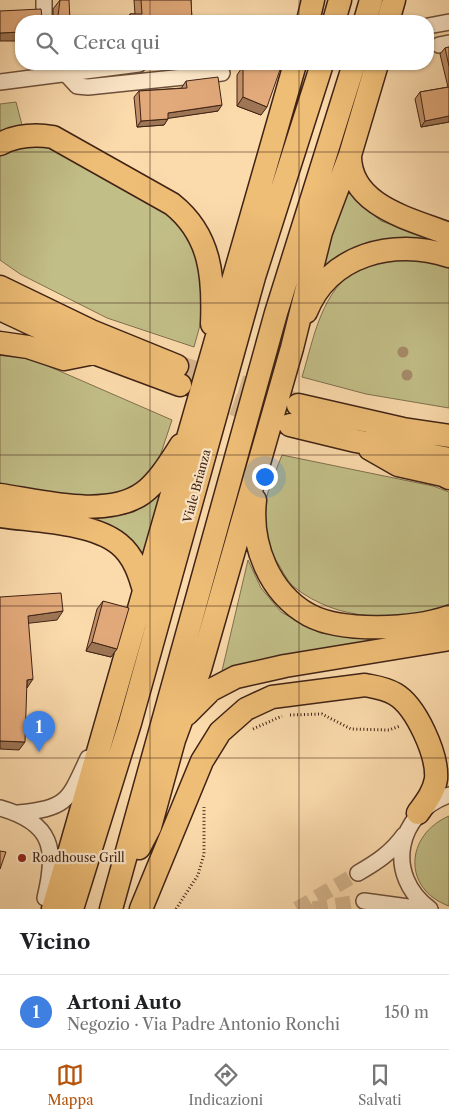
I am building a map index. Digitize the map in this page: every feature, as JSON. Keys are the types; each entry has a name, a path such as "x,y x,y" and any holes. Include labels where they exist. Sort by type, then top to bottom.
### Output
{"highway":[{"path":"309,15 313,0"},
{"path":"336,15 340,0"},
{"path":"367,15 371,0"},
{"path":"390,15 394,0"},
{"path":"53,909 145,594 211,353 293,70"},
{"name":"Viale Brianza","path":"72,909 136,704 254,277 320,70"},
{"path":"112,905 276,313 352,70"},
{"path":"112,905 150,826 200,669 266,443 319,240 350,155 375,70"},
{"path":"0,144 16,137 36,134 53,137 172,204 186,215 203,242 209,264 212,313 211,353"},
{"path":"350,155 350,165 358,186 372,200 391,211 449,234"},
{"path":"292,348 308,309 316,295 340,270 359,257 378,250 401,248 419,248 449,256"},
{"path":"0,287 178,375 94,353 0,309"},
{"path":"0,343 28,347 64,359 94,353"},
{"path":"449,436 294,415 356,441 398,465 443,474 449,478"},
{"path":"0,495 86,507 127,502 154,484 192,427"},
{"path":"403,429 449,427"},
{"path":"356,441 449,459"},
{"path":"266,443 254,502 255,532 262,559 272,579 286,597 310,615 334,622 373,627 412,626 449,617"},
{"path":"0,516 76,527 104,534 129,553 140,574 145,594"},
{"path":"183,718 211,690 236,677 285,666 449,639"},
{"path":"141,909 202,761 220,732 246,709 272,697 365,685 379,687 396,694 411,709 417,719 425,734 435,762 436,779 432,794 418,813"}],"street":[{"path":"44,0 44,15"},
{"path":"434,25 449,22"},
{"path":"0,82 44,70 65,74 95,70"},
{"path":"65,74 77,86 88,87 222,73"},
{"path":"18,813 47,810 65,801 72,791 96,740 108,722"},
{"path":"358,873 380,861 393,850 418,813 428,805 449,795"},
{"path":"0,808 18,813 40,829 49,843 52,853 52,869 43,909"},
{"path":"406,832 402,852 404,874 416,897 430,909"},
{"path":"364,901 423,909"}],"path":[{"path":"251,730 282,716 322,714 351,729 389,730 417,719"},
{"path":"176,909 198,874 204,854 204,797"}],"shaded area":[{"path":"16,102 22,125 0,132 0,104"},
{"path":"22,146 50,146 150,202 179,223 194,250 202,287 202,318 194,347 107,318 20,274 0,260 0,156"},
{"path":"344,184 357,200 381,221 436,240 410,241 322,272"},
{"path":"401,257 449,265 449,408 366,394 302,377 315,331 336,288 347,277 364,266"},
{"path":"0,353 25,356 172,420 155,471 140,485 99,499 0,487"},
{"path":"282,455 433,486 449,492 449,604 410,614 369,616 349,613 330,607 311,599 294,587 268,547 262,532 262,518 266,499"},
{"path":"169,484 146,567 75,519 114,516 134,512"},
{"path":"248,560 261,588 281,612 320,633 374,640 257,661 221,675"},
{"path":"449,816 449,906 434,898 423,887 417,875 415,862 417,848 424,836 434,825"}],"building":[{"path":"60,0 69,0 70,15 58,15"},
{"path":"141,0 191,0 192,15 130,14 142,14"},
{"path":"41,9 42,15 15,15 15,32 0,33 0,11"},
{"path":"449,47 449,66 445,48"},
{"path":"243,70 280,70 267,107 243,97"},
{"path":"218,77 222,105 168,113 168,119 141,121 139,91 187,88 186,81"},
{"path":"449,87 449,116 425,121 420,92"},
{"path":"61,593 63,611 28,616 33,679 27,680 25,742 0,741 0,597"},
{"path":"103,601 129,608 117,649 92,642"},
{"path":"0,851 6,852 0,869"}],"tunnel":[{"path":"177,366 297,404"},
{"path":"202,393 268,417"},
{"path":"297,909 358,873"},
{"path":"313,909 364,901"}],"place":[{"name":"Artoni Auto","path":"39,752"},
{"name":"Roadhouse Grill","path":"22,858"}]}
